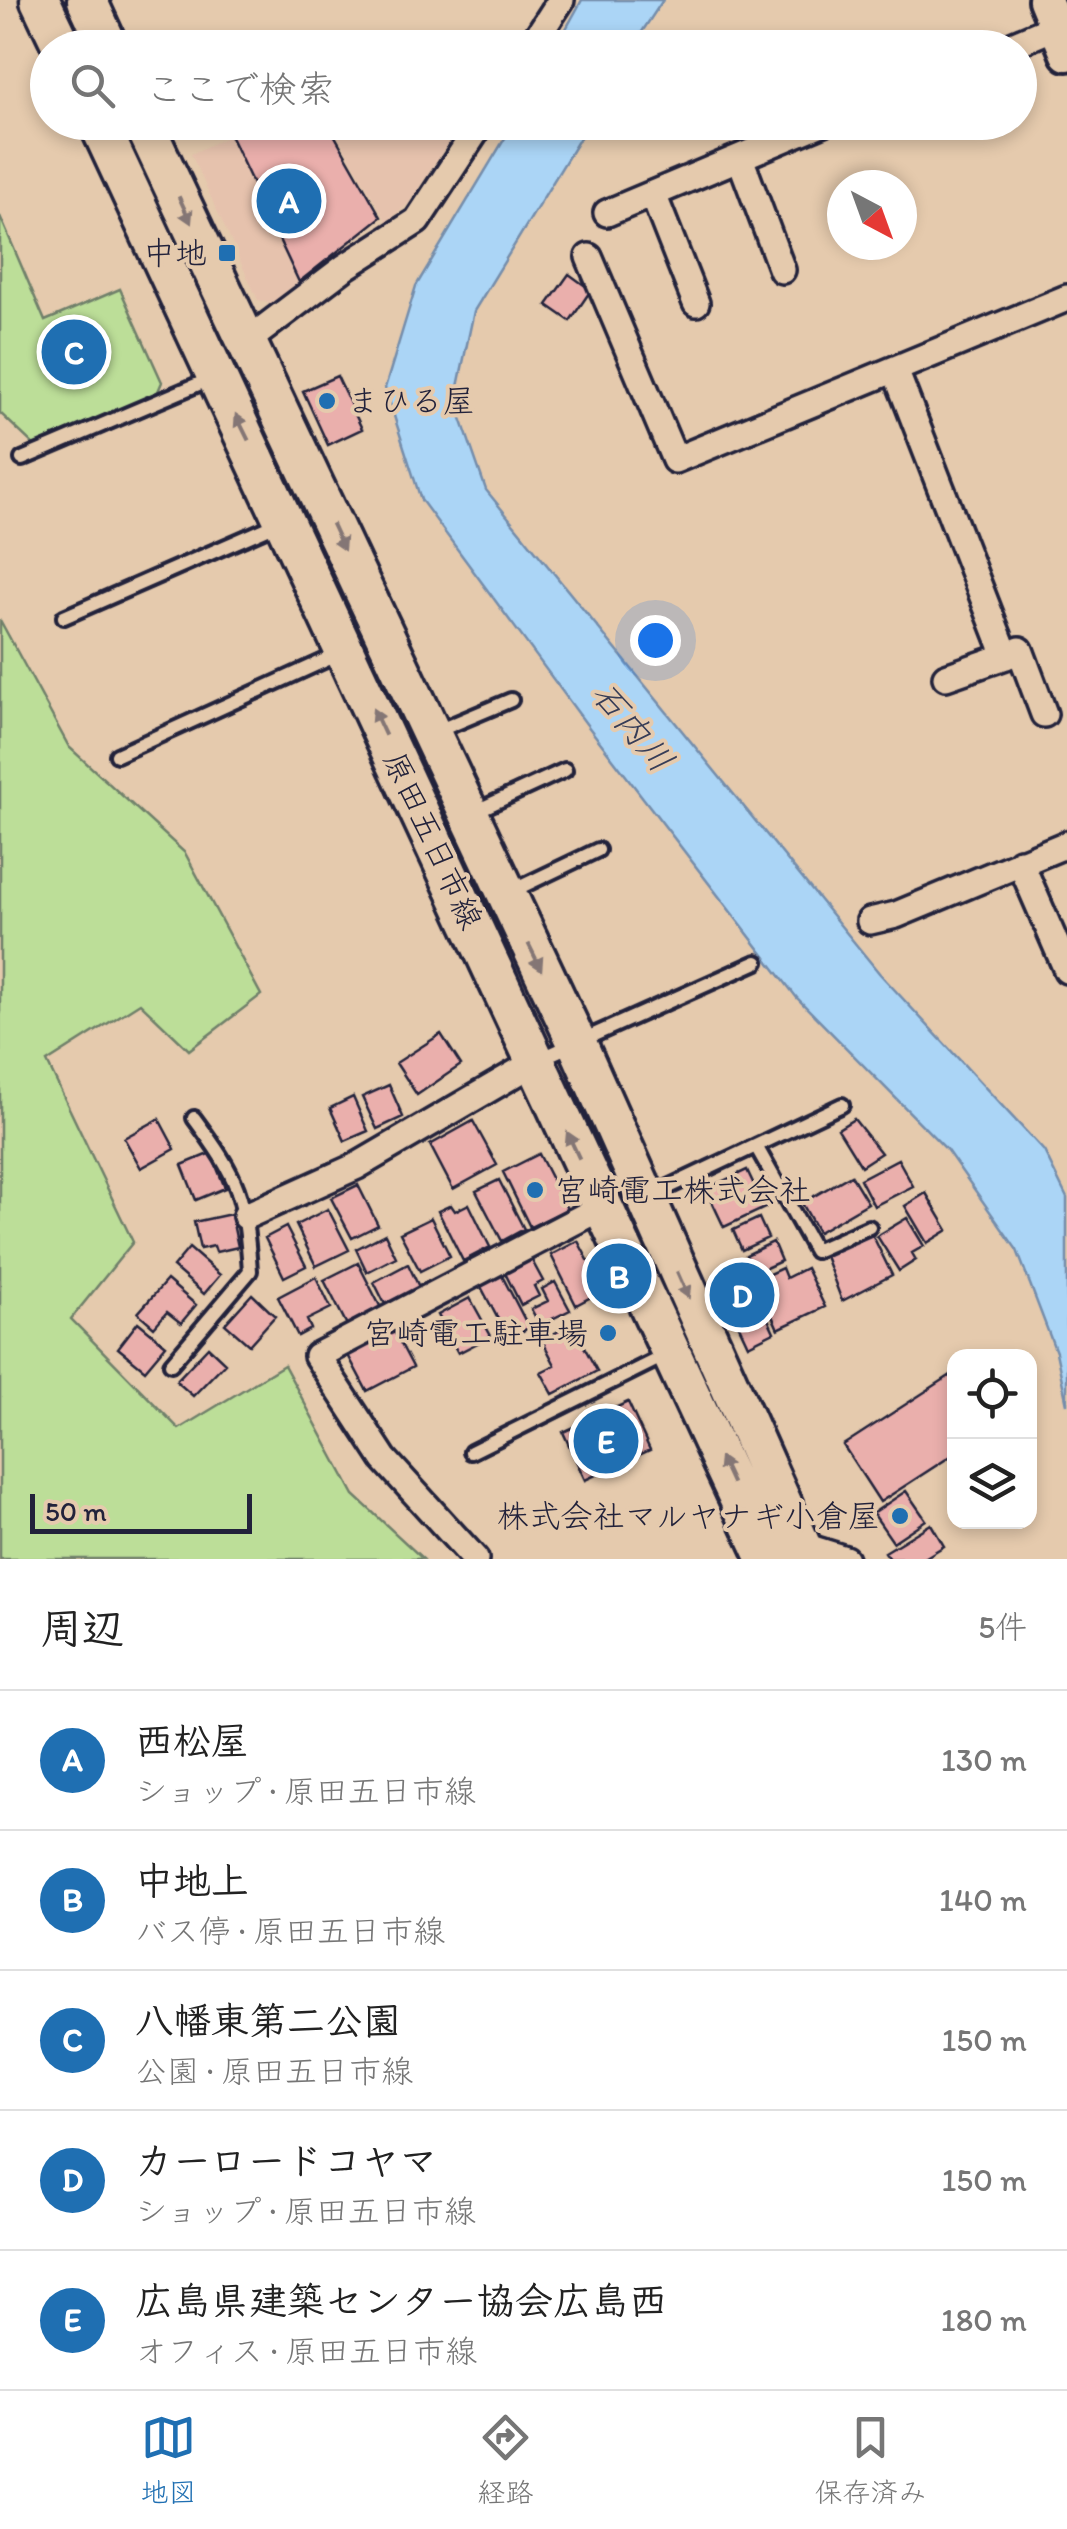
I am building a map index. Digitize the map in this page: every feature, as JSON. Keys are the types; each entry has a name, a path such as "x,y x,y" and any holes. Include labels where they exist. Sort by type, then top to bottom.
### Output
{"main road":[{"path":"40,0 54,30"},
{"path":"88,0 101,30"},
{"name":"原田五日市線","path":"107,140 671,1353 786,1556"},
{"name":"原田五日市線","path":"151,140 576,1043 644,1198 786,1556"}],"street":[{"path":"542,30 561,0"},
{"path":"246,342 346,266 417,221 470,140"},
{"path":"607,213 782,140"},
{"path":"740,158 782,270"},
{"path":"653,194 696,303"},
{"path":"589,257 675,460 1067,298"},
{"path":"895,370 1006,656"},
{"path":"946,677 1020,650 1044,714"},
{"path":"870,921 896,915 1067,844"},
{"path":"1020,862 1067,970"},
{"path":"246,1216 357,1166 535,1062"},
{"path":"474,1559 384,1459 317,1356 602,1207"},
{"path":"786,1556 845,1559"}],"lane":[{"path":"22,459 218,376"},
{"path":"64,617 286,520"},
{"path":"116,755 346,651"},
{"path":"430,734 511,700"},
{"path":"468,815 565,770"},
{"path":"505,894 598,850"},
{"path":"535,1062 757,962"},
{"path":"644,1198 842,1106"},
{"path":"171,1364 250,1271 246,1216 232,1169 194,1118"},
{"path":"756,1146 815,1251 869,1227"},
{"path":"471,1452 671,1353"}],"shaded area":[{"path":"220,140 337,140 381,217 270,304 258,300 191,154"},
{"path":"340,140 450,140 409,203 387,222"}],"green space":[{"path":"0,216 45,321 120,289 162,382 156,396 36,447 0,413"},
{"path":"0,620 69,747 185,853 261,995 189,1050 140,1003 47,1062 133,1242 71,1319 179,1429 284,1365 354,1495 423,1559 0,1559"}],"water":[{"path":"582,0 663,0 643,30 565,30"},
{"name":"石内川","path":"504,140 579,140 474,311 455,401 486,490 880,974 1044,1151 1067,1198 1067,1404 1056,1352 1017,1250 946,1149 797,998 587,725 421,500 385,388 416,286"}],"building":[{"path":"232,140 337,140 381,217 299,282"},
{"path":"569,274 591,290 570,321 547,305"},
{"path":"337,376 362,429 328,445 303,391"},
{"path":"441,1034 461,1065 417,1095 396,1063"},
{"path":"389,1085 403,1117 377,1129 362,1097"},
{"path":"353,1097 368,1131 345,1141 330,1108"},
{"path":"159,1119 175,1149 141,1168 124,1138"},
{"path":"854,1119 881,1153 861,1166 838,1129"},
{"path":"473,1121 497,1165 453,1189 430,1145"},
{"path":"211,1153 225,1188 196,1200 182,1165"},
{"name":"宮崎電工株式会社","path":"539,1154 567,1209 530,1227 503,1172"},
{"path":"898,1159 913,1186 874,1206 860,1179"},
{"path":"747,1170 765,1208 724,1227 706,1189"},
{"path":"851,1175 868,1203 818,1232 802,1203"},
{"path":"499,1180 524,1229 502,1241 476,1191"},
{"path":"358,1185 378,1225 352,1238 331,1198"},
{"path":"926,1193 948,1230 927,1243 905,1206"},
{"path":"469,1204 490,1247 463,1261 438,1211 451,1205 455,1211"},
{"path":"328,1209 349,1250 316,1266 296,1225"},
{"path":"231,1214 238,1247 216,1252 214,1246 200,1249 194,1222"},
{"path":"431,1218 450,1256 420,1271 400,1233"},
{"path":"759,1218 768,1238 742,1250 733,1230"},
{"path":"907,1218 924,1246 912,1253 916,1260 899,1271 877,1236"},
{"path":"286,1227 306,1266 284,1277 265,1238"},
{"path":"871,1232 892,1275 842,1301 825,1256"},
{"path":"385,1234 396,1257 367,1272 356,1249"},
{"path":"578,1241 604,1290 576,1305 551,1255"},
{"path":"773,1242 781,1261 755,1273 746,1255"},
{"path":"189,1248 220,1275 204,1294 173,1267"},
{"path":"530,1257 543,1281 534,1286 539,1296 521,1305 504,1271"},
{"path":"358,1263 381,1308 347,1325 324,1280"},
{"path":"408,1264 419,1287 385,1304 374,1282"},
{"path":"782,1268 786,1278 806,1268 825,1307 778,1329 756,1280"},
{"path":"499,1270 529,1328 508,1338 478,1281"},
{"path":"747,1274 774,1332 748,1345 721,1287"},
{"path":"316,1277 331,1308 307,1320 311,1329 298,1336 278,1297"},
{"path":"167,1280 196,1305 181,1323 167,1312 154,1327 138,1313"},
{"path":"555,1282 570,1310 540,1325 531,1309 548,1301 542,1289"},
{"path":"252,1294 275,1316 249,1345 225,1324"},
{"path":"470,1298 491,1336 458,1353 438,1315"},
{"path":"138,1322 166,1345 145,1370 118,1348"},
{"path":"572,1324 597,1371 553,1394 541,1372 555,1365 542,1340"},
{"path":"394,1331 413,1367 367,1391 348,1355"},
{"path":"208,1347 225,1363 193,1396 176,1381"},
{"path":"947,1378 947,1459 880,1502 843,1445"},
{"path":"628,1402 650,1450 585,1480 563,1432"},
{"name":"株式会社マルヤナギ小倉屋","path":"906,1491 926,1520 893,1542 873,1513"},
{"path":"931,1524 944,1546 923,1559 890,1559 885,1552"}],"place":[{"name":"西松屋","path":"289,201"},
{"name":"中地","path":"227,253"},
{"name":"八幡東第二公園","path":"74,352"},
{"name":"まひる屋","path":"327,401"},
{"name":"宮崎電工株式会社","path":"535,1190"},
{"name":"中地上","path":"619,1276"},
{"name":"カーロードコヤマ","path":"742,1295"},
{"name":"宮崎電工駐車場","path":"608,1333"},
{"name":"広島県建築センター協会広島西","path":"606,1441"},
{"name":"株式会社マルヤナギ小倉屋","path":"900,1516"}]}
